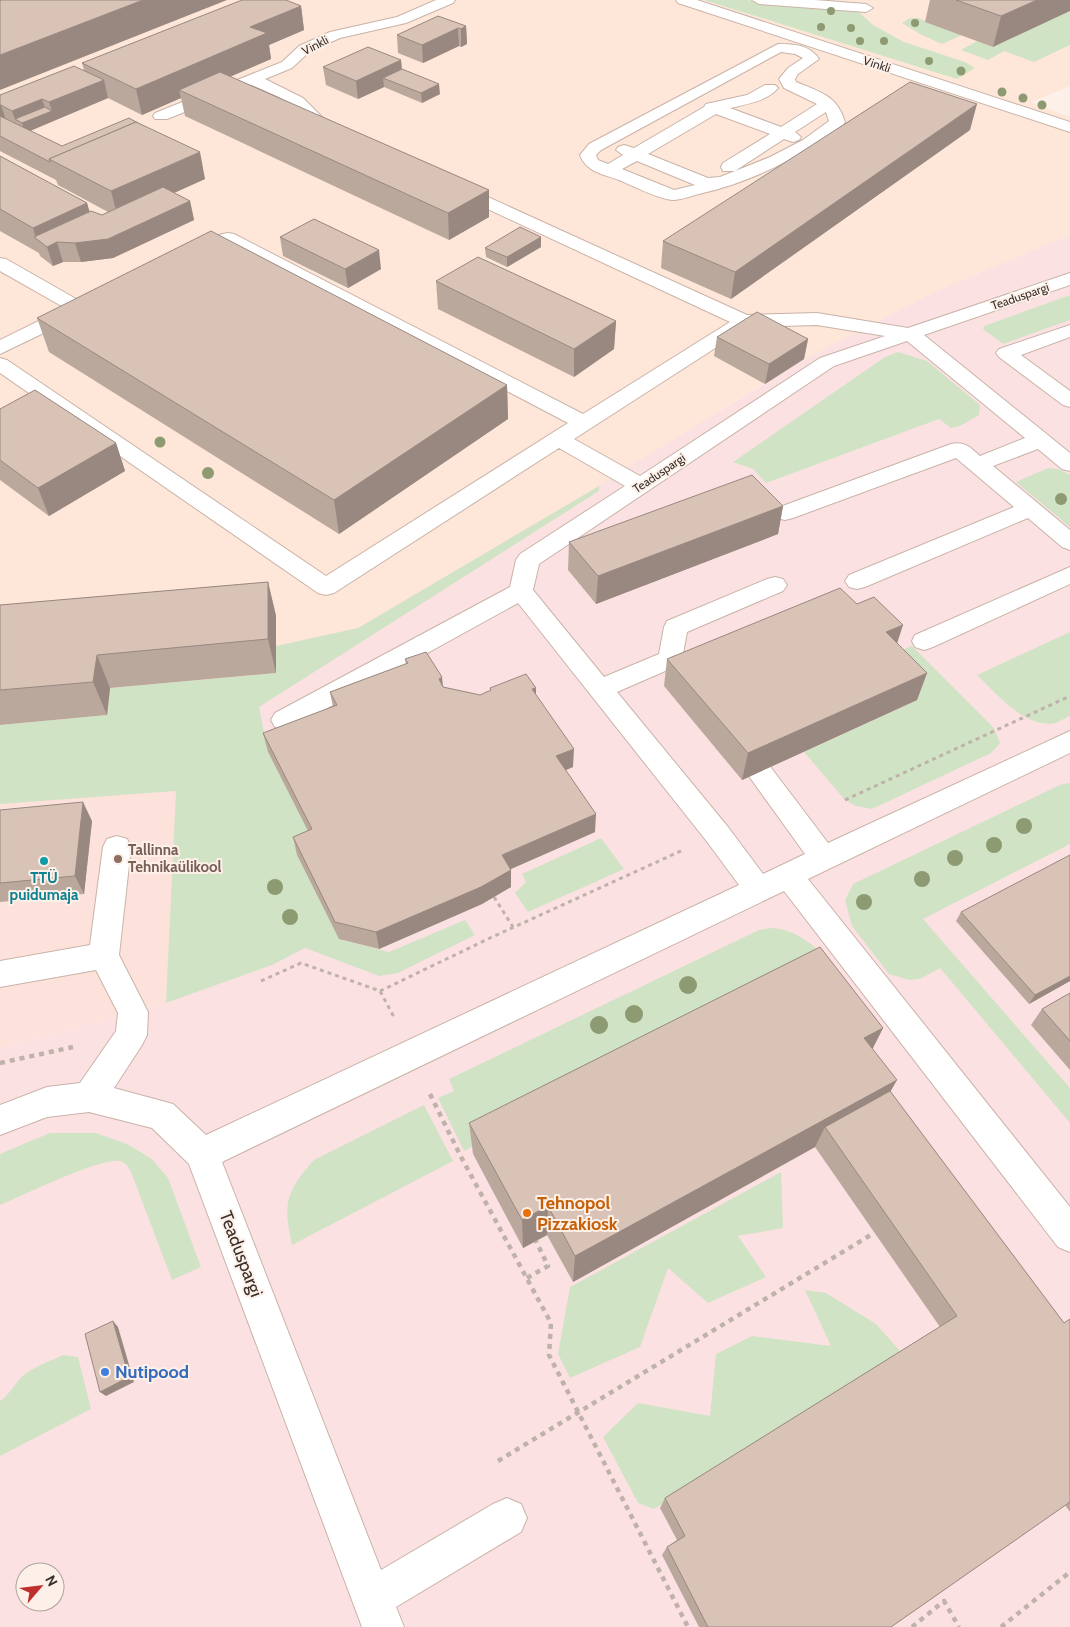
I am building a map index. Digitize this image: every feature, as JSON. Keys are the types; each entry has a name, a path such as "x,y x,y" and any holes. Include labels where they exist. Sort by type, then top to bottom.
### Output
{"street":[{"name":"Vinkli","path":"161,116 287,65 304,49 335,35 401,20 448,0"},
{"name":"Vinkli","path":"684,0 1070,127"},
{"path":"759,0 866,8"},
{"path":"730,73 750,80 793,71 812,59 810,55 794,48 778,48 755,59 595,147 588,155 591,163 674,195 711,186 725,179 776,161 809,143 837,122 836,112 789,84 787,79 793,71"},
{"path":"608,171 714,108 752,98 772,76 803,52"},
{"path":"738,54 755,59 772,76 826,105"},
{"path":"252,79 298,101 319,123 355,140"},
{"path":"687,97 809,143"},
{"path":"706,183 781,132 826,105"},
{"path":"604,142 706,183 725,179"},
{"path":"436,178 744,321 817,319 910,334 1070,464"},
{"path":"175,263 228,238 584,423"},
{"path":"0,263 78,308"},
{"name":"Teaduspargi","path":"521,591 528,560 827,362 1070,279"},
{"path":"0,348 96,300"},
{"path":"0,364 326,587 744,321"},
{"path":"1070,330 1006,353 1070,401"},
{"path":"559,438 640,485"},
{"path":"977,465 1040,440"},
{"path":"785,513 959,450 1070,542"},
{"path":"857,581 1030,509"},
{"path":"924,641 1070,575"},
{"path":"600,688 670,659 676,627 776,585"},
{"path":"284,720 521,591 718,835 758,890"},
{"path":"202,1154 1070,741"},
{"path":"760,772 824,859"},
{"path":"0,1120 47,1102 89,1097 131,1035 133,1012 104,956 117,847"},
{"path":"789,876 1070,1235"},
{"path":"0,974 104,956"},
{"name":"Teaduspargi","path":"89,1097 162,1115 202,1154 378,1612"},
{"path":"378,1612 507,1518"}],"path":[{"path":"845,800 1070,696"},
{"path":"380,991 513,927 689,848"},
{"path":"494,897 513,927"},
{"path":"261,981 301,963 380,991 400,1027"},
{"path":"0,1063 76,1046"},
{"path":"430,1094 460,1155 551,1323 549,1355 688,1627"},
{"path":"498,1461 874,1233"},
{"path":"527,1278 548,1266 536,1241"},
{"path":"1001,1627 1070,1572"},
{"path":"912,1627 944,1601 959,1627"}],"shaded area":[{"path":"0,0 1070,0 1070,86 1031,102 1070,117 1070,235 939,290 804,359 502,545 190,728 0,752"},
{"path":"1070,235 1070,1627 0,1627 0,1048 166,1003 272,965 190,728 804,359 939,290"},
{"name":"Tallinna Tehnikaülikool","path":"190,728 272,965 166,1003 0,1048 0,752"}],"green space":[{"path":"704,0 747,0 785,5 847,8 860,13 873,25 904,42 965,62 975,68 957,79"},
{"path":"1070,11 1070,45 1034,62 1004,51 988,60 961,50 977,41 993,47"},
{"path":"910,18 918,18 962,35 942,44 902,23"},
{"path":"1070,295 1070,320 1003,344 983,329 984,326"},
{"path":"898,352 927,361 980,405 979,415 960,426 951,428 939,419 766,483 753,469 733,462 885,357"},
{"path":"1048,468 1058,469 1070,475 1070,527 1016,482"},
{"path":"599,486 599,491 259,707 268,752 317,847 339,939 389,952 465,920 475,935 398,973 379,976 305,948 272,965 166,1003 176,791 0,804 0,725 107,715 110,688 276,673 276,646 358,628"},
{"path":"1070,632 1070,716 1056,723 1045,724 1023,716 1002,700 977,675"},
{"path":"912,646 994,728 1000,743 991,753 872,809 856,806 845,800 804,752 917,700 877,660"},
{"path":"1070,783 1070,844 923,919 1070,1088 1070,1123 940,968 920,979 909,980 889,974 852,926 845,900 853,884 1062,784"},
{"path":"601,838 624,869 528,912 515,893 526,882 522,874"},
{"path":"771,928 795,934 828,958 806,975 464,1151 438,1098 454,1091 449,1079 759,930"},
{"path":"424,1105 453,1161 292,1245 287,1209 289,1199 297,1181 314,1160"},
{"path":"50,1133 96,1133 127,1144 152,1159 168,1178 201,1267 172,1280 131,1172 126,1164 120,1161 110,1161 79,1171 0,1205 0,1154"},
{"path":"781,1172 783,1228 738,1236 766,1277 708,1303 668,1268 640,1347 570,1378 558,1354 570,1287"},
{"path":"805,1290 826,1293 876,1324 901,1352 654,1509 638,1503 603,1437 638,1403 710,1416 716,1354 752,1336 831,1346"},
{"path":"63,1355 78,1357 91,1409 0,1456 0,1401 28,1372"}],"building":[{"path":"0,0 143,0 0,55"},
{"path":"242,0 286,0 301,6 250,27 267,33 136,89 82,63"},
{"path":"956,0 1037,0 1001,16"},
{"path":"438,16 466,26 422,45 397,35"},
{"path":"368,47 401,60 356,81 323,67"},
{"path":"74,66 104,80 49,102 42,99 12,111 0,105 0,95"},
{"path":"402,69 439,84 421,93 383,78"},
{"path":"220,72 489,190 448,213 179,90"},
{"path":"910,82 977,104 735,272 663,241"},
{"path":"45,107 52,111 22,123 15,119"},
{"path":"0,116 62,146 129,118 145,127 136,122 49,159 50,162 0,136"},
{"path":"136,122 200,152 111,191 49,159"},
{"path":"0,156 87,203 33,228 0,209"},
{"path":"163,187 190,201 108,239 75,243 57,242 47,247 34,237 91,211 102,215"},
{"path":"314,219 379,250 345,269 280,237"},
{"path":"520,227 541,237 507,257 485,248"},
{"path":"211,231 507,385 334,500 37,318"},
{"path":"478,257 616,321 574,349 436,281"},
{"path":"757,312 808,339 769,364 717,337"},
{"path":"35,390 116,443 38,488 0,460 0,409"},
{"path":"752,475 783,506 598,576 569,542"},
{"path":"268,582 268,639 97,655 93,682 0,690 0,605"},
{"path":"840,588 857,604 874,597 903,625 886,632 927,673 748,753 667,659"},
{"path":"426,652 442,677 439,679 443,687 480,695 491,690 490,688 526,674 536,688 532,689 574,749 556,756 596,814 502,855 511,870 481,887 376,932 335,922 293,837 312,829 263,733 337,705 330,692 408,663 405,659"},
{"name":"TTÜ puidumaja","path":"83,802 75,876 0,883 0,810"},
{"path":"1070,855 1070,976 1035,995 961,912"},
{"path":"820,947 883,1028 864,1038 897,1080 575,1256 548,1206 522,1220 469,1123"},
{"path":"1070,993 1070,1041 1042,1009"},
{"path":"890,1091 1064,1323 1070,1319 1070,1502 891,1627 708,1627 667,1547 685,1536 665,1498 957,1316 825,1127"},
{"path":"113,1321 129,1377 100,1392 85,1334"}],"place":[{"name":"Tallinna Tehnikaülikool","path":"118,859"},
{"name":"TTÜ puidumaja","path":"44,861"},
{"name":"Tehnopol Pizzakiosk","path":"527,1213"},
{"name":"Nutipood","path":"105,1372"}]}
